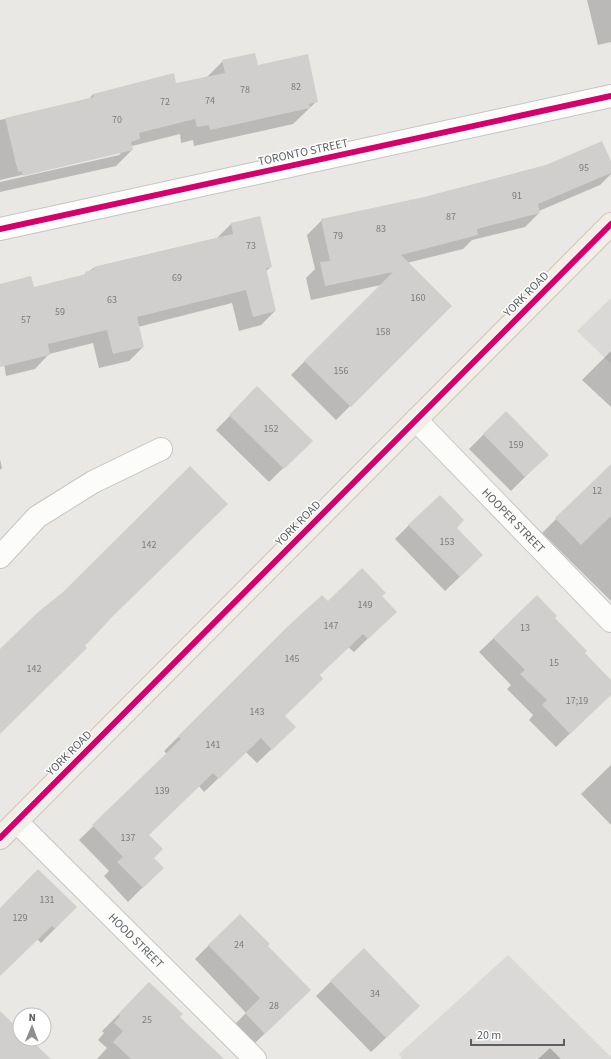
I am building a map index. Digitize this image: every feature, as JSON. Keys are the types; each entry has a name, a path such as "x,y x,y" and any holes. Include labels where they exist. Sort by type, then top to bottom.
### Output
{"main road":[{"name":"YORK ROAD","path":"0,838 611,224"}],"street":[{"name":"TORONTO STREET","path":"0,229 611,96"},
{"name":"HOOPER STREET","path":"416,420 611,621"},
{"path":"0,557 37,517 93,482 161,449"},
{"name":"HOOD STREET","path":"17,822 255,1059"}],"shaded area":[{"path":"611,298 611,364 577,331"},
{"path":"508,955 611,1057 611,1059 402,1059 399,1054"}],"building":[{"path":"255,53 258,65 308,54 318,102 309,104 310,108 210,130 209,125 197,127 195,119 139,133 140,139 131,142 133,150 23,176 22,171 18,172 5,118 94,97 93,94 174,73 176,83 225,73 222,60"},
{"path":"602,141 611,161 611,173 538,204 540,213 477,229 478,235 401,255 452,306 351,407 304,361 393,272 325,286 320,262 330,261 321,219 424,197 546,165"},
{"path":"260,216 272,267 266,268 276,311 253,317 246,290 137,317 144,347 113,354 107,330 48,344 50,355 0,367 0,284 31,276 34,287 86,274 85,272 95,269 94,267 233,234 231,223"},
{"path":"257,386 313,441 284,469 229,415"},
{"path":"506,411 549,455 525,477 483,434"},
{"path":"611,464 611,516 581,545 555,518"},
{"path":"190,466 228,504 114,615 85,646 87,648 0,734 0,649 37,613 63,592"},
{"path":"440,495 464,520 457,528 483,555 460,577 408,525"},
{"path":"362,568 386,593 382,596 397,612 368,639 363,634 320,675 323,679 285,716 296,727 272,750 261,738 219,779 213,773 149,835 163,849 154,858 164,868 143,888 117,862 123,857 92,825 181,739 178,736 287,627 322,595 328,601"},
{"path":"537,595 557,616 555,618 587,651 585,653 611,680 611,695 570,734 542,705 547,700 520,674 525,670 493,638"},
{"path":"38,869 77,907 55,929 52,926 0,976 0,908"},
{"path":"240,914 270,944 268,946 311,990 265,1034 245,1013 260,998 208,945"},
{"path":"364,948 420,1006 386,1038 330,981"},
{"path":"149,982 183,1014 180,1017 224,1059 131,1059 113,1042 123,1031 114,1023 120,1016 118,1014"},
{"path":"0,1011 12,1022 12,1047 38,1047 51,1059 0,1059"}],"cycle path":[{"path":"0,229 611,96"},
{"path":"0,838 611,224"}]}
